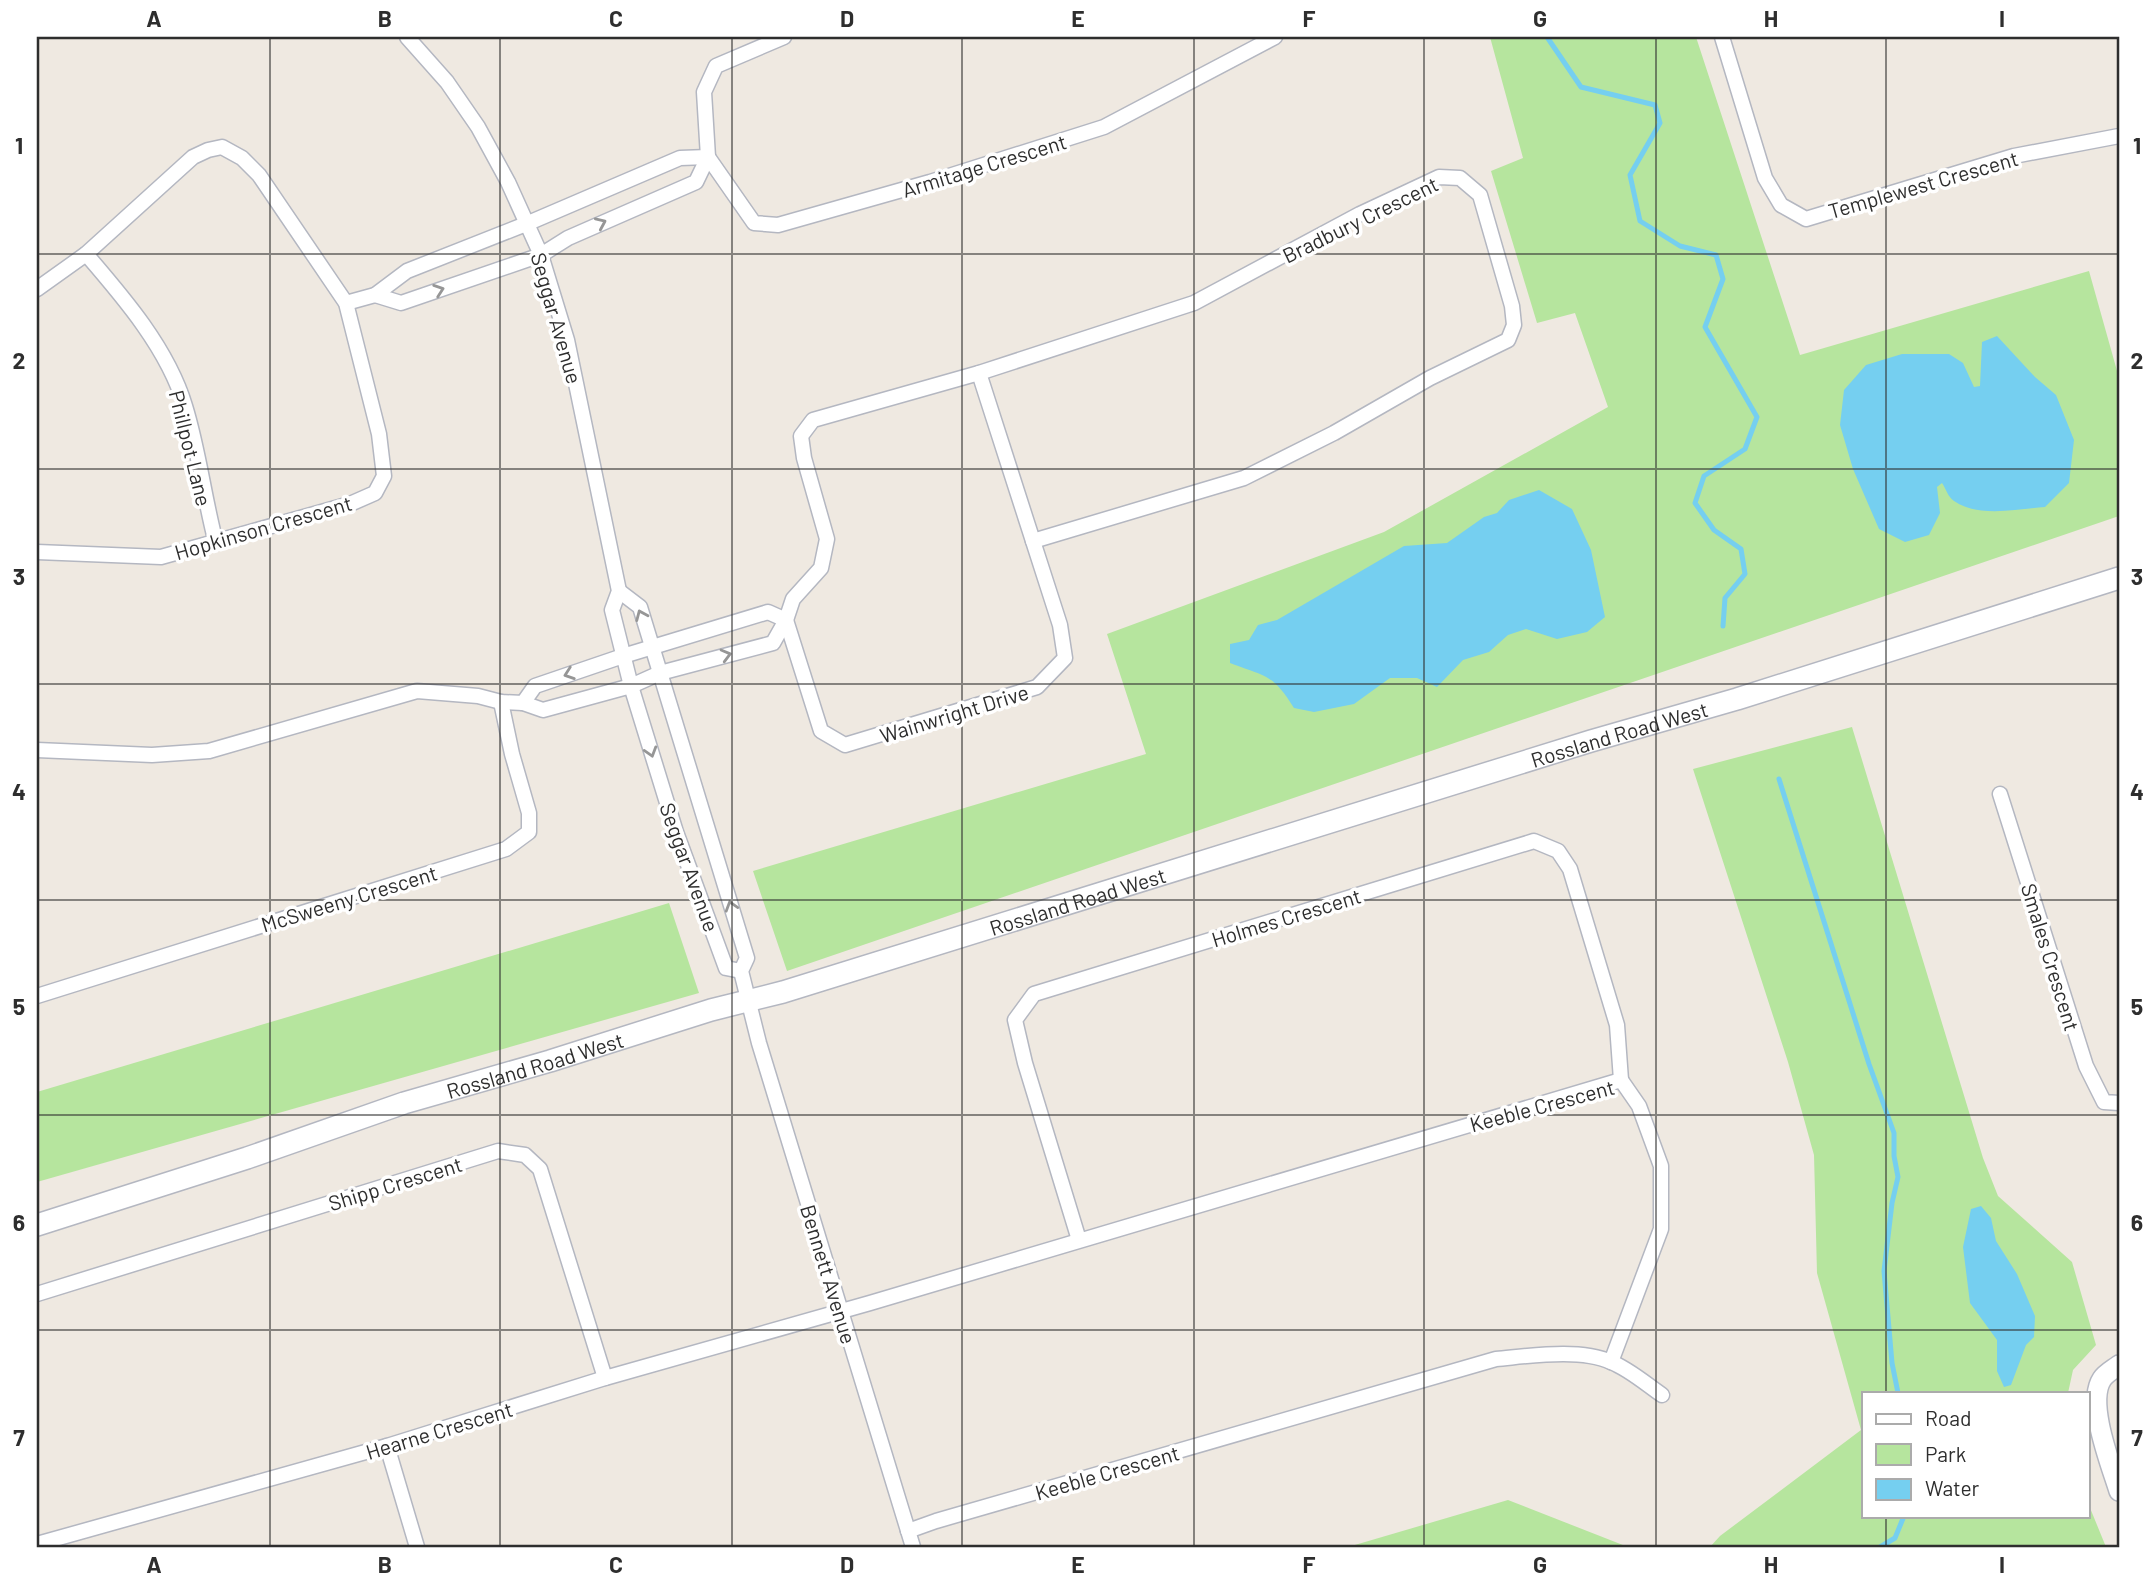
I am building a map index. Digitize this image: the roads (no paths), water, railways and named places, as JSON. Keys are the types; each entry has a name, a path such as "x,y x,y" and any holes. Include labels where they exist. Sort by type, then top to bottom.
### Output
{"main road":[{"name":"Rossland Road West","path":"37,1225 247,1158 404,1103 748,1000 783,992 1591,741 1737,699 2119,578"}],"street":[{"name":"Seggar Avenue","path":"407,37 447,82 478,127 508,182 541,255 567,340 594,461 619,591 612,610 631,687 676,832 726,968 741,971"},
{"path":"375,295 401,303 541,255 568,238 696,182 708,158 704,92 716,66 784,37"},
{"name":"Armitage Crescent","path":"708,158 740,199 754,223 778,225 930,182 1104,127 1275,37"},
{"name":"Templewest Crescent","path":"1722,37 1765,178 1781,205 1807,219 2014,156 2119,136"},
{"name":"Hopkinson Crescent","path":"37,289 86,254 194,158 222,146 242,158 259,175 346,303 379,434 384,477 375,493 350,504 161,557 37,552"},
{"path":"346,303 375,295 407,271 680,158 708,158"},
{"name":"Bradbury Crescent","path":"631,687 660,673 773,643 786,620 793,599 821,568 827,539 800,436 813,420 979,373 1194,303 1360,214 1439,177 1460,178 1480,195 1512,306 1514,325 1508,340 1430,378 1334,433 1244,478 1033,541"},
{"name":"Phillpot Lane","path":"86,254 145,330 168,367 185,405 216,543"},
{"name":"Wainwright Drive","path":"786,620 821,731 845,745 1037,687 1065,658 1060,625 979,373"},
{"name":"Seggar Avenue","path":"619,591 640,607 747,958 741,971 748,1000"},
{"path":"523,703 535,686 623,656 768,611 786,620"},
{"path":"37,750 152,755 209,751 417,691 478,696 501,702 523,703 543,710 631,687"},
{"name":"McSweeny Crescent","path":"37,996 506,849 528,832 529,813 501,702"},
{"name":"Smales Crescent","path":"2000,794 2085,1066 2104,1102 2119,1103"},
{"name":"Holmes Crescent","path":"1079,1240 1025,1063 1015,1020 1034,994 1534,841 1558,851 1570,869 1618,1025 1620,1080"},
{"name":"Bennett Avenue","path":"748,1000 913,1547"},
{"name":"Keeble Crescent","path":"840,1311 1620,1080 1639,1106 1661,1166 1661,1228 1611,1362 1591,1357 1554,1355 1496,1359 908,1531"},
{"name":"Shipp Crescent","path":"37,1294 498,1151 525,1155 540,1169 605,1378"},
{"name":"Hearne Crescent","path":"37,1544 387,1447 605,1378 840,1311"},
{"path":"1611,1362 1662,1395"},
{"path":"2119,1365 2103,1377 2097,1392 2099,1422 2119,1491"},
{"path":"387,1447 417,1547"}],"water":[{"path":"1997,336 2035,377 2056,395 2074,440 2069,483 2045,507 1986,511 1964,506 1952,499 1942,483 1937,487 1940,513 1929,535 1905,542 1879,529 1853,469 1840,425 1844,390 1866,365 1902,354 1949,354 1963,363 1974,387 1980,386 1982,342"},
{"path":"1539,490 1572,509 1591,550 1605,617 1587,632 1557,639 1526,629 1508,635 1489,652 1463,660 1437,687 1417,678 1390,678 1354,704 1314,712 1294,708 1274,682 1230,663 1230,644 1249,640 1258,625 1277,620 1404,546 1447,543 1484,517 1497,513 1509,500"},
{"path":"1981,1206 1991,1218 1996,1241 2017,1274 2035,1316 2034,1337 2026,1345 2011,1385 2004,1387 1997,1371 1997,1340 1970,1303 1963,1247 1971,1209"}],"waterway":[{"path":"1547,37 1581,87 1655,105 1660,123 1630,175 1640,221 1680,246 1716,255 1723,279 1705,327 1757,417 1745,449 1704,476 1695,503 1714,530 1741,549 1745,574 1725,598 1723,626"},
{"path":"1779,779 1869,1064 1894,1133 1898,1177 1892,1203 1884,1271 1892,1363 1898,1392"},
{"path":"1880,1547 1895,1538 1903,1518"}]}
